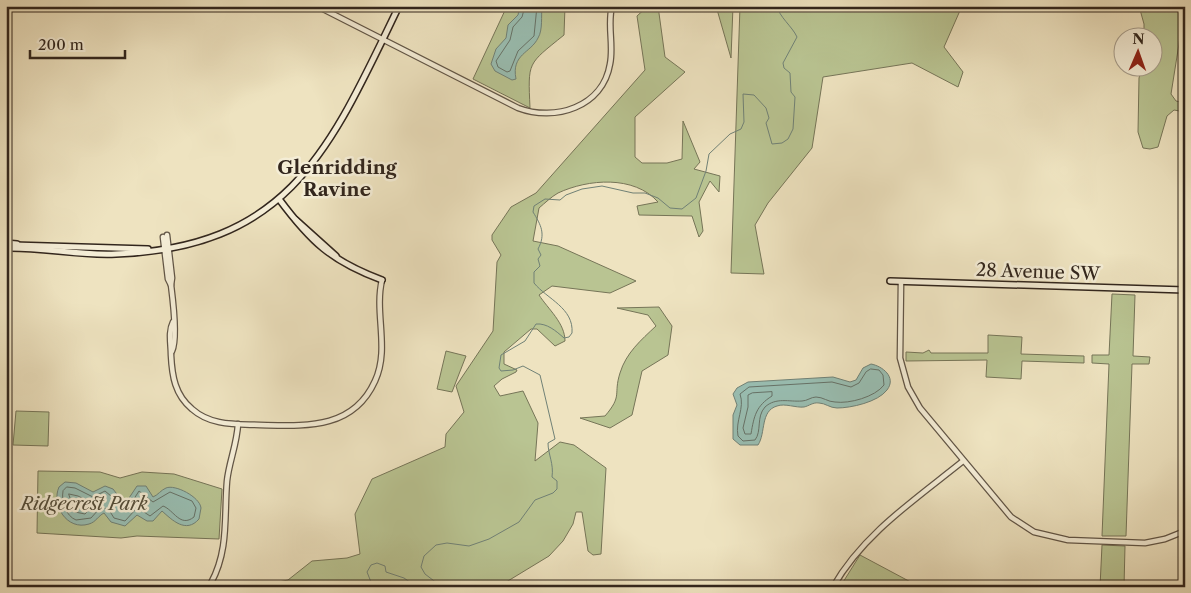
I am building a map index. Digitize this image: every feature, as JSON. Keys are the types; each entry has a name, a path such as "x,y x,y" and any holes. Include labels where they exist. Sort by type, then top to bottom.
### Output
{"main road":[{"path":"6,245 76,254 121,254 166,249 222,234 251,219 279,200 311,167 333,136 400,6"},
{"path":"279,200 296,220 299,227 316,244 342,262 382,280"},
{"path":"6,245 166,249"},
{"path":"76,254 78,250 120,248"},
{"name":"28 Avenue SW","path":"890,281 1185,290"}],"street":[{"path":"317,6 518,108 534,113 554,114 570,110 585,102 598,90 606,77 611,58 610,21 612,6"},
{"path":"165,236 168,279 171,285 173,322 170,327 175,385 187,405 210,420 238,424 312,426 336,419 359,405 375,381 381,363 378,303 382,280"},
{"path":"901,282 899,347 906,381 920,408 1010,516 1044,536 1068,540 1146,543 1165,539 1185,531"},
{"path":"211,583 221,561 225,542 227,480 238,424"},
{"path":"833,587 846,564 864,543 963,461"}],"green space":[{"path":"507,6 565,6 564,35 543,52 532,65 529,81 530,108 473,79"},
{"path":"648,6 658,6 665,57 685,72 635,117 635,157 642,163 667,163 682,159 683,121 700,162 694,169 720,176 719,192 710,181 699,202 703,231 699,237 692,216 639,215 637,206 658,202 648,193 624,184 596,183 570,188 558,193 539,208 533,241 558,246 636,281 610,293 552,286 539,295 559,322 565,341 555,346 537,329 531,329 504,352 504,364 517,370 516,372 502,379 494,386 500,396 523,391 538,423 535,461 560,442 574,445 606,468 601,554 593,555 588,551 582,512 576,512 573,524 563,541 549,556 498,587 254,587 288,580 312,561 347,558 360,554 355,514 372,479 445,447 446,434 464,412 456,386 493,331 497,262 501,255 492,240 492,235 511,207 536,193 645,70 637,16"},
{"path":"716,6 733,6 731,58"},
{"path":"740,6 962,6 944,47 963,72 958,87 912,63 823,77 812,148 768,203 755,225 764,274 731,273"},
{"path":"1139,6 1185,6 1171,94 1176,101 1185,103 1185,112 1174,110 1167,116 1158,147 1150,149 1143,148 1138,132 1139,78 1164,78 1164,28 1144,28"},
{"path":"1112,294 1135,295 1133,356 1150,357 1149,364 1132,364 1126,536 1102,536 1109,364 1092,363 1092,355 1109,355"},
{"path":"659,307 672,326 668,355 642,371 632,415 610,428 580,418 605,416 611,409 616,399 618,380 626,359 656,326 648,315 617,308"},
{"path":"988,335 1022,337 1021,354 1084,356 1084,363 1022,361 1021,379 986,377 987,360 906,361 906,352 923,353 929,350 931,353 988,353"},
{"path":"446,351 466,356 452,392 437,389"},
{"path":"16,411 49,412 48,446 13,445"},
{"name":"Ridgecrest Park","path":"38,471 100,472 120,478 142,472 174,474 222,489 219,539 137,536 121,538 37,533"},
{"path":"1102,545 1125,546 1124,587 1100,587"},
{"path":"860,555 920,587 840,587"}],"water":[{"path":"520,6 542,6 541,27 540,35 535,43 516,64 516,79 512,80 495,71 491,64 496,49 506,38 508,25 518,15"},
{"path":"871,364 884,370 890,381 887,390 877,398 864,404 843,408 834,408 817,403 804,407 777,406 766,417 758,445 740,445 733,439 733,415 737,405 733,394 737,388 748,382 833,377 850,382 856,380 863,368"},
{"path":"65,482 76,483 93,492 105,486 113,489 123,502 127,501 137,486 146,486 153,497 166,488 175,488 186,492 200,504 199,519 189,525 179,524 162,511 153,521 147,521 137,515 125,526 111,522 104,513 89,524 74,524 63,515 57,501 59,487"}],"waterway":[{"path":"442,587 425,574 421,567 424,556 436,545 447,543 469,546 489,539 519,522 535,500 553,493 557,489 557,481 552,477 548,443 555,439 540,375 523,366 513,370 501,371 499,368 501,355 525,341 536,324 548,326 564,338 569,337 572,333 569,317 564,310 534,283 534,272 540,266 538,259 541,255 538,249 542,239 542,230 533,212 534,206 545,199 560,200 566,195 582,189 602,186 633,193 645,193 658,198 670,208 682,209 696,198 706,171 709,154 730,134 741,129 744,122 743,94 754,95 766,108 769,118 766,123 772,144 782,143 788,139 793,129 795,97 791,92 790,73 784,68 783,63 797,37 780,14 777,6"},
{"path":"373,587 367,572 371,565 377,563 385,566 386,572 404,578 417,587"}],"district":[{"name":"Glenridding Ravine","path":"337,178"}]}
